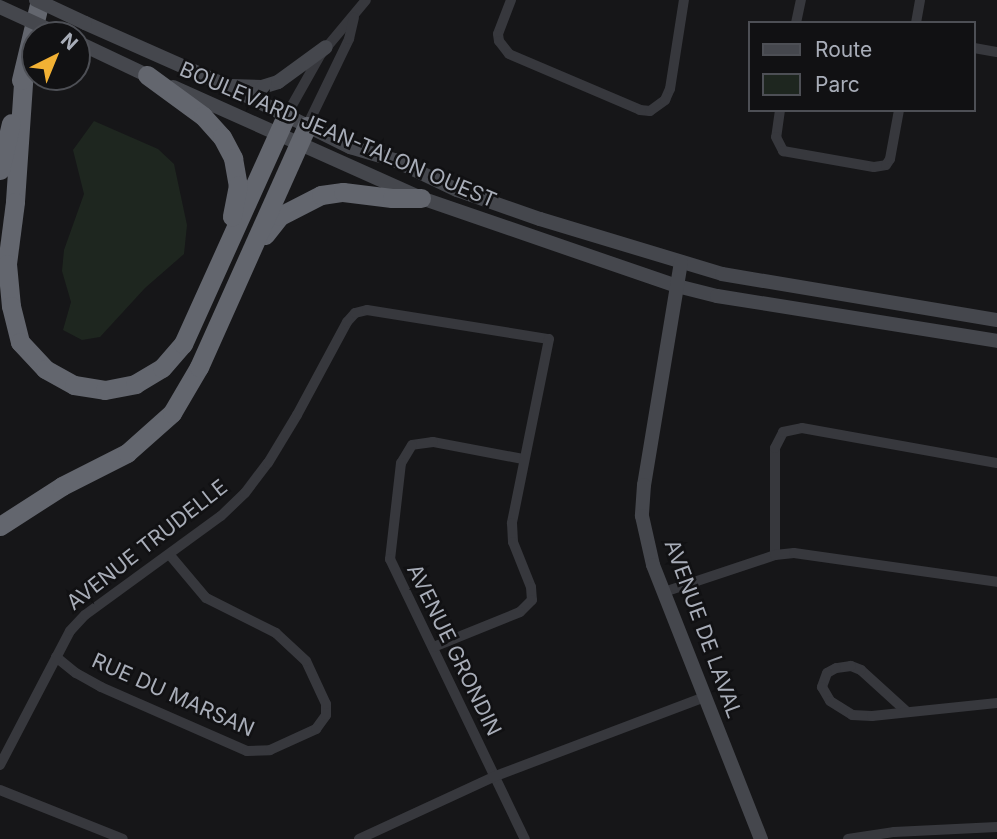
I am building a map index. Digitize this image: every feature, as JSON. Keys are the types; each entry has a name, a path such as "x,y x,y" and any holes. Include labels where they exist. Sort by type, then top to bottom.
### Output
{"highway":[{"path":"33,21 38,0"},
{"path":"147,75 202,116 222,137 233,158 238,185 226,244"},
{"path":"0,170 21,78"},
{"path":"22,91 15,202 7,264 11,306 20,342 44,369 75,385 105,390 135,384 162,368 183,344 282,125"},
{"path":"0,526 62,486 127,453 173,413 199,368 302,135"},
{"path":"242,272 280,216 321,195 343,191 392,198 421,198"}],"street":[{"name":"BOULEVARD JEAN-TALON OUEST","path":"38,0 225,85 282,125"},
{"path":"225,85 262,87 278,82 326,47 366,0"},
{"path":"511,0 498,33 499,41 509,54 640,110 650,111 665,100 670,89 684,0"},
{"path":"796,21 801,0"},
{"path":"916,21 920,0"},
{"path":"0,7 30,21"},
{"path":"302,135 349,38 355,15"},
{"path":"282,125 326,47"},
{"path":"976,48 997,52"},
{"name":"BOULEVARD JEAN-TALON OUEST","path":"91,49 147,75 282,125 421,198 677,286 718,296 997,341"},
{"path":"780,112 776,137 783,151 874,167 886,165 890,159 899,112"},
{"name":"BOULEVARD JEAN-TALON OUEST","path":"302,135 467,193 722,274 997,320"},
{"name":"AVENUE DE LAVAL","path":"681,262 644,485 642,516 653,565 761,839"},
{"name":"AVENUE TRUDELLE","path":"0,765 71,631 85,615 221,516 268,463 347,322 355,313 382,310 549,339 523,459"},
{"path":"775,555 775,448 783,432 802,428 997,463"},
{"name":"AVENUE GRONDIN","path":"523,459 433,442 420,442 406,452 401,463 390,559 394,573 434,647 493,777 525,839"},
{"path":"434,647 520,612 532,600 531,587 518,560 513,532 523,459"},
{"path":"664,592 775,555 794,553 997,582"},
{"name":"RUE DU MARSAN","path":"56,657 76,673 101,687 247,751 270,750 316,729 326,715 326,704 306,661 276,633 206,598 169,554"},
{"path":"906,711 861,670 851,666 836,668 827,673 822,687 839,709 852,715 872,716 997,703"},
{"path":"359,839 493,777 705,697"},
{"path":"0,790 105,836 123,839"},
{"path":"848,839 997,827"}],"green space":[{"path":"94,121 158,149 174,164 187,225 184,254 145,288 100,337 82,340 63,330 71,302 62,271 64,250 84,194 73,150"}]}
